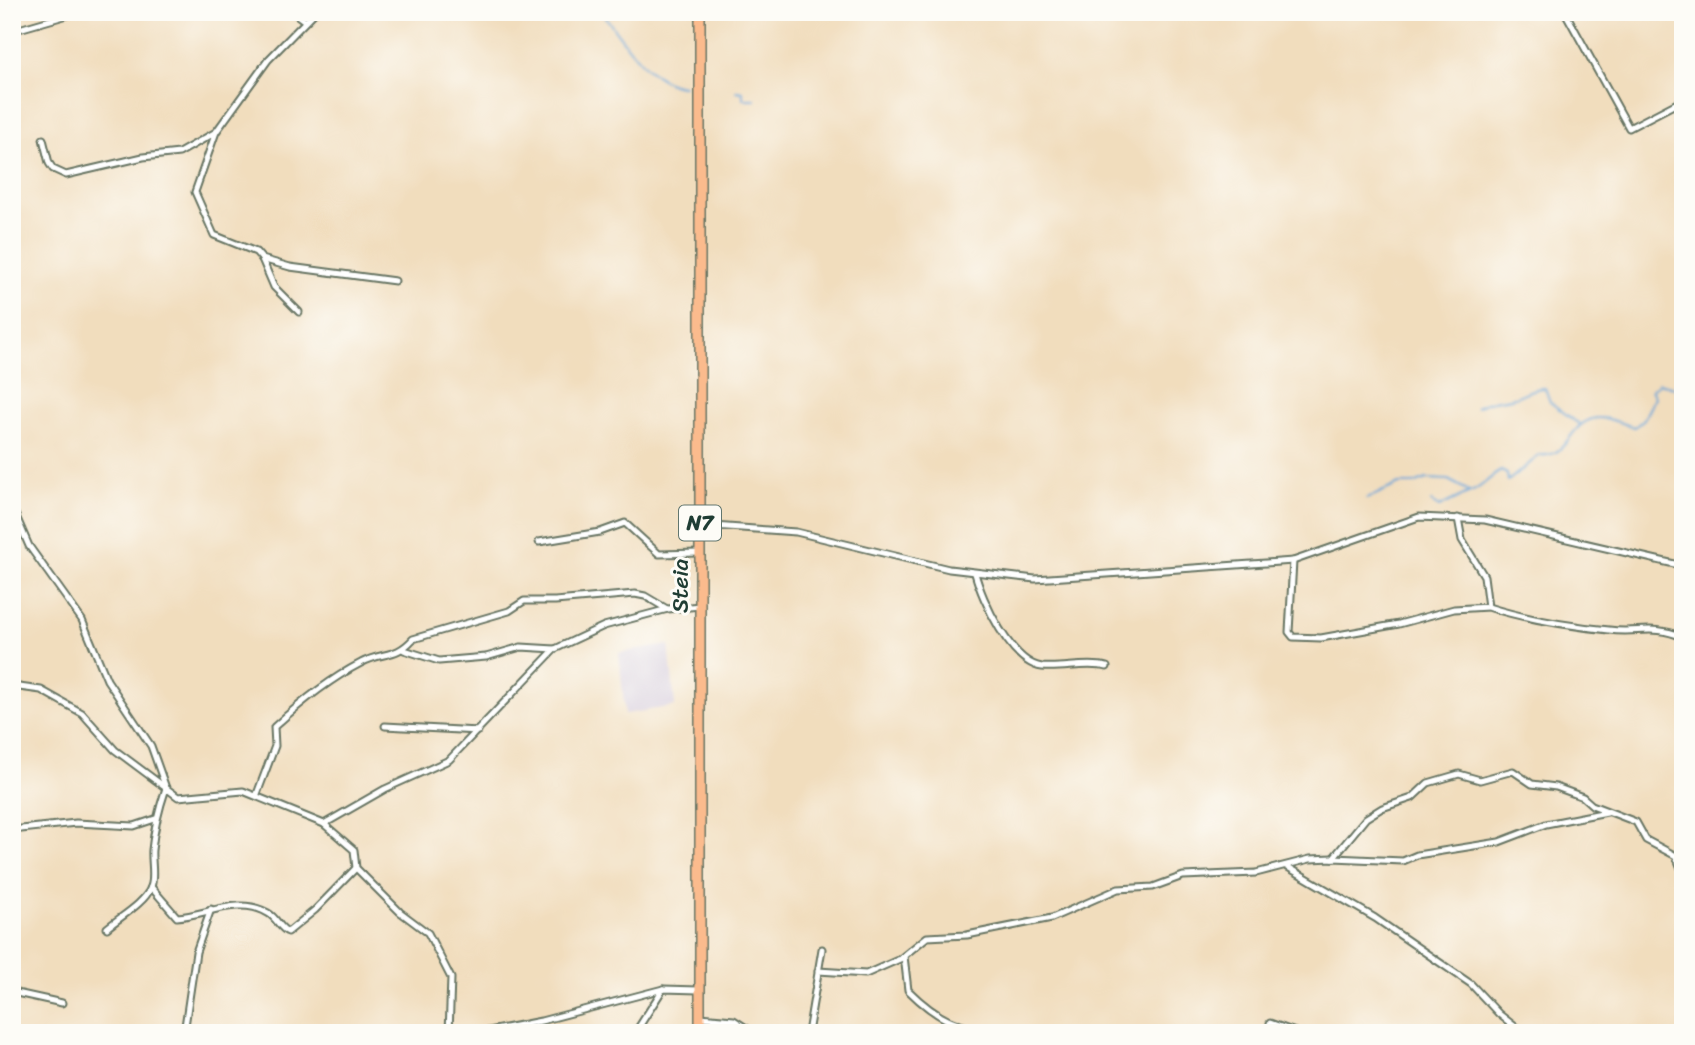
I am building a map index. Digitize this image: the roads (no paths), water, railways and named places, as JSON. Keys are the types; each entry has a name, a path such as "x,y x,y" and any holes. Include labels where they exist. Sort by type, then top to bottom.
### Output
{"main road":[{"name":"Steia","path":"700,12 700,1033"}],"street":[{"path":"12,31 78,12"},
{"path":"293,12 305,21"},
{"path":"316,12 268,60 216,132 195,192 214,235 248,247 262,258 290,267 395,281"},
{"path":"1565,12 1629,128 1683,100"},
{"path":"43,139 49,163 60,174 66,175 143,157 179,153 216,132"},
{"path":"262,258 274,287 299,312"},
{"path":"12,507 29,546 77,609 107,680 151,746 166,788 155,819 158,831 152,850 151,887 141,900 107,928"},
{"path":"700,525 796,532 975,573 1046,579 1293,561 1409,519 1485,520 1683,566"},
{"path":"1458,519 1462,540 1483,576 1488,607"},
{"path":"539,542 600,531 625,523 659,554 699,554"},
{"path":"1293,561 1289,632 1293,637 1321,638 1399,624 1454,609 1488,607 1517,616 1570,625 1611,631 1648,628 1683,637"},
{"path":"975,573 984,602 1027,663 1040,667 1107,667"},
{"path":"404,650 413,639 497,615 529,600 555,601 635,594 645,596 668,609"},
{"path":"324,824 385,789 443,764 478,732 555,649 604,626 668,609 700,606"},
{"path":"257,794 275,746 274,727 293,708 364,661 404,650 439,661 486,657 521,647 555,649"},
{"path":"12,686 41,690 82,713 115,750 182,797 238,791 257,794 324,824 354,850 356,868 400,912 428,933 450,978 449,1033"},
{"path":"385,726 478,732"},
{"path":"1333,858 1366,818 1382,808 1412,798 1428,783 1450,775 1467,775 1480,780 1513,771 1532,784 1556,787 1583,797 1607,812 1636,822 1646,840 1676,856 1683,873"},
{"path":"818,971 866,974 904,956 927,937 967,935 1052,918 1118,889 1153,887 1183,876 1256,873 1333,858 1403,861 1417,855 1499,842 1546,824 1607,812"},
{"path":"12,830 76,823 134,827 155,819"},
{"path":"1286,866 1375,918 1471,984 1499,1014 1523,1033"},
{"path":"151,887 177,917 211,909 253,908 269,913 288,932 315,910 356,868"},
{"path":"184,1033 196,952 211,909"},
{"path":"808,1033 822,949"},
{"path":"904,956 908,990 936,1014 961,1027 1002,1033 1045,1033"},
{"path":"479,1033 541,1021 663,989 699,990"},
{"path":"635,1033 663,989"},
{"path":"12,992 62,1003"},
{"path":"700,1017 734,1020 754,1033"},
{"path":"1270,1023 1298,1033"}],"waterway":[{"path":"602,12 648,69 671,83 683,86"},
{"path":"736,91 743,92 743,99 755,99"},
{"path":"1366,499 1399,484 1414,484 1427,479 1448,480 1471,492 1501,471 1507,474 1508,481 1540,455 1557,452 1578,428 1592,419 1608,419 1635,427 1644,419 1655,397 1651,390 1659,383 1683,390"},
{"path":"1477,407 1490,401 1545,388 1550,402 1580,425"},
{"path":"1431,502 1439,507 1470,492"}]}
